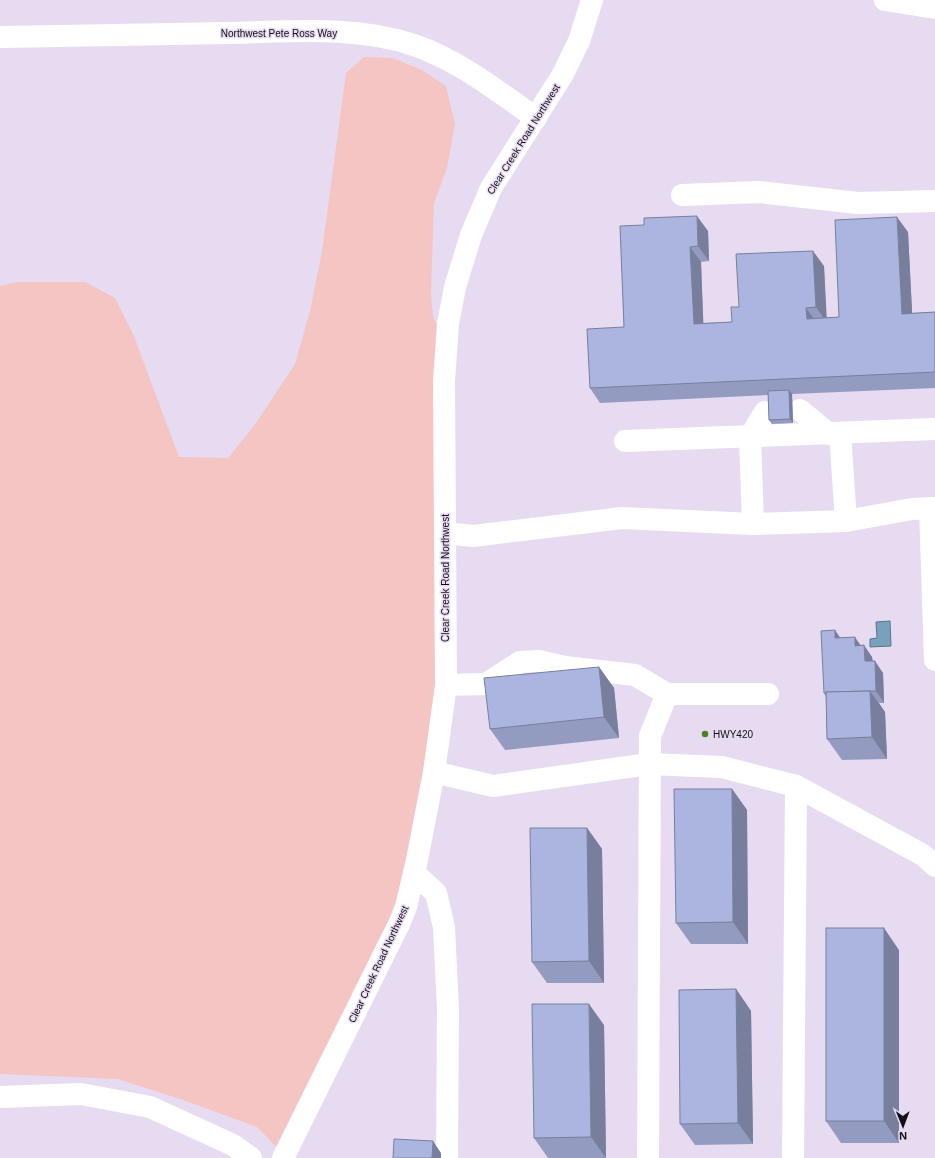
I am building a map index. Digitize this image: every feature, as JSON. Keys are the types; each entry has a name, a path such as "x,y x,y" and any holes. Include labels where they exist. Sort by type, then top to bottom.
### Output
{"main road":[{"name":"Clear Creek Road Northwest","path":"283,1158 406,907 434,772 446,685 444,381 447,336 455,287 476,224 491,188 550,97 574,51 585,25 592,0"},
{"path":"885,0 935,8"},
{"name":"Northwest Pete Ross Way","path":"0,38 300,32 381,36 414,45 455,63 488,83 536,118"},
{"path":"682,195 759,192 858,203 935,201"},
{"path":"800,410 835,433 846,521"},
{"path":"753,524 750,437 765,412"},
{"path":"625,441 935,429"},
{"path":"445,533 473,536 622,518 753,524 846,521 912,509 932,508 935,660"},
{"path":"446,685 486,684 520,662 539,661 565,667 635,676 667,694 768,694"},
{"path":"648,1158 650,736 667,694"},
{"path":"434,772 493,786 649,764 722,767 796,786 923,855 935,866"},
{"path":"793,1158 796,786"},
{"path":"414,873 436,893 444,927 448,1009 447,1158"},
{"path":"0,1097 81,1094 150,1107 233,1145 251,1158"}],"shaded area":[{"path":"364,57 393,58 422,70 446,86 455,124 447,168 434,203 431,294 433,317 446,343 446,685 417,860 284,1155 257,1127 186,1101 118,1079 0,1074 0,286 17,282 85,282 115,298 134,336 179,457 228,458 256,423 295,364 310,311 322,251 346,73"}],"water":[{"path":"890,621 891,646 870,647 870,639 877,638 876,622"}],"building":[{"path":"697,216 698,246 690,247 694,324 732,322 731,307 739,307 736,254 813,251 816,307 806,308 807,319 839,317 835,220 897,217 902,314 935,312 935,372 590,388 587,329 624,327 620,226 644,225 644,218"},
{"path":"789,390 790,419 769,420 768,391"},
{"path":"835,630 835,638 855,637 855,646 864,645 865,661 875,661 876,691 824,693 821,631"},
{"path":"599,667 604,717 490,729 484,678"},
{"path":"870,691 872,737 827,739 826,692"},
{"path":"674,789 732,789 733,922 676,923"},
{"path":"530,828 587,828 589,961 532,962"},
{"path":"826,928 884,928 884,1121 826,1121"},
{"path":"736,989 738,1123 680,1124 679,990"},
{"path":"532,1004 589,1004 591,1137 534,1138"},
{"path":"394,1139 433,1141 432,1158 393,1158"}],"place":[{"name":"HWY420","path":"705,734"}]}
